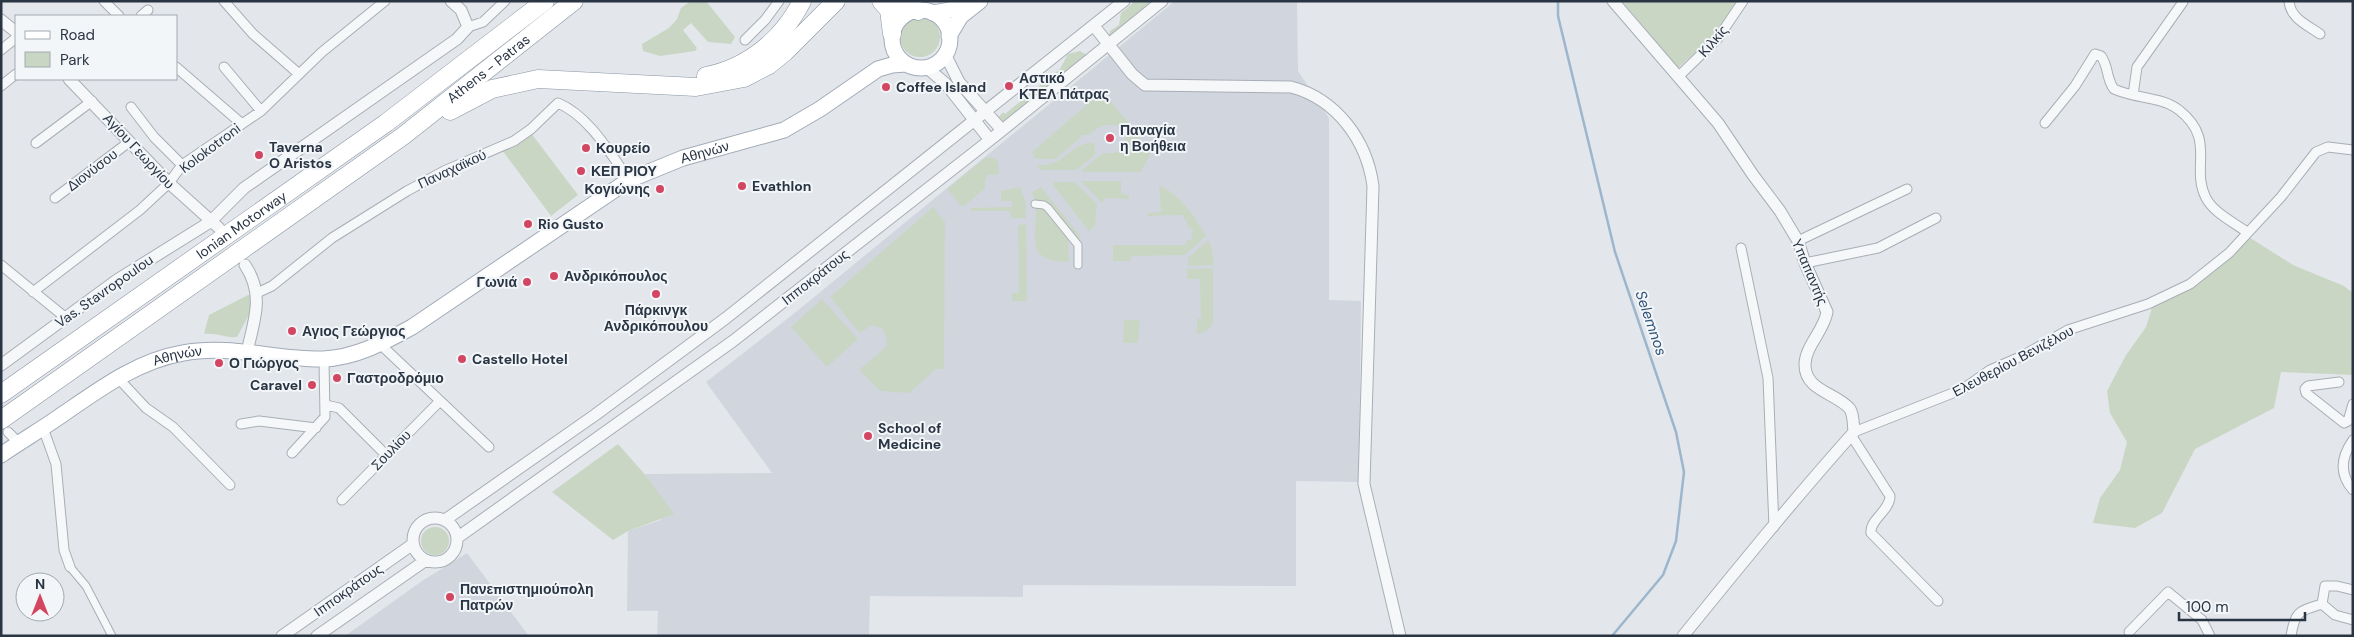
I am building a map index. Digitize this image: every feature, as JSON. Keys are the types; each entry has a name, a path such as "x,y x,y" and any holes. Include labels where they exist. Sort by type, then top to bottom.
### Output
{"highway":[{"path":"480,53 512,19 533,1"},
{"name":"Athens - Patras","path":"480,53 545,1"},
{"name":"Athens - Patras","path":"403,136 574,1"},
{"path":"644,83 698,78 719,74 735,67 760,52 776,38 789,24 802,1"},
{"path":"403,136 492,89 520,82 538,79 696,87 744,78 769,65 785,52 836,1"},
{"path":"881,1 889,10 893,40"},
{"path":"900,1 925,12"},
{"name":"Ionian Motorway","path":"1,394 386,123 480,53"},
{"name":"Ionian Motorway","path":"5,426 403,136"}],"main road":[{"name":"Αθηνών","path":"872,73 893,40 895,27 904,16 950,10 964,1"},
{"path":"926,67 937,62 945,54 949,36 956,21 980,1"},
{"path":"925,12 944,22 949,36"},
{"path":"893,40 898,56 906,64"},
{"name":"Αθηνών","path":"1,455 118,378 147,363 178,354 214,350 324,358 347,355 380,344 412,327 629,180 683,158 784,130 820,109 885,66 906,64 926,67"}],"street":[{"path":"104,1 118,15"},
{"path":"224,1 253,34 299,74"},
{"name":"Kolokotroni","path":"33,292 140,210 169,183 182,166 261,111 322,52 385,1"},
{"path":"451,1 461,10 468,27 483,22 505,1"},
{"path":"745,40 765,20 779,1"},
{"name":"Ιπποκράτους","path":"445,520 698,339 976,121 1124,1"},
{"name":"Ιπποκράτους","path":"457,538 711,357 990,140 1162,1"},
{"name":"Υπαπαντής","path":"1613,1 1679,76 1726,134 1752,175 1785,218 1798,241 1805,263 1827,312 1806,358 1806,371 1814,385 1850,410 1853,419 1852,433"},
{"name":"Κιλκίς","path":"1679,76 1718,38 1743,1"},
{"path":"2289,1 2290,10 2295,16 2320,34"},
{"path":"2133,95 2137,67 2183,2"},
{"path":"1,20 15,31"},
{"path":"1094,26 1132,74 1145,85 1291,86 1299,89 1339,115 1358,138 1365,152 1373,186 1364,488 1400,636"},
{"name":"Vas. Stavropoulou","path":"1,365 117,280 214,225 244,188 458,39 468,27"},
{"path":"1,50 15,39"},
{"path":"945,54 959,82 1002,130"},
{"path":"2045,123 2074,86 2095,54 2101,56 2105,61 2109,83 2114,89 2165,102 2179,110 2189,121 2198,135 2201,145 2200,170 2205,196 2212,206 2247,232"},
{"path":"224,67 261,111"},
{"path":"926,67 946,84 990,140"},
{"path":"178,69 242,124"},
{"path":"1,86 15,75"},
{"name":"Αγίου Γεωργίου","path":"71,80 169,183 214,225"},
{"path":"36,143 92,100"},
{"name":"Παναχαϊκού","path":"257,293 272,286 338,234 407,191 444,171 514,141 558,103 575,114 586,125 629,180"},
{"path":"131,107 154,137 182,166"},
{"name":"Διονύσου","path":"55,198 129,142"},
{"name":"Ελευθερίου Βενιζέλου","path":"1852,433 1963,389 1990,370 2022,356 2068,330 2167,296 2208,272 2229,253 2281,197 2316,152 2328,147 2353,150"},
{"path":"1798,241 1908,189"},
{"path":"1034,204 1048,208 1078,245 1078,265"},
{"path":"1805,263 1878,248 1936,218"},
{"path":"1741,248 1768,378 1774,527"},
{"path":"245,265 254,279 257,293 247,352"},
{"path":"1,266 66,318"},
{"path":"380,344 488,447"},
{"path":"292,453 324,417 326,405 324,358"},
{"path":"118,378 146,408 173,427 230,485"},
{"path":"2339,382 2308,386 2305,389 2306,393 2344,423 2348,421 2353,404"},
{"name":"Σουλίου","path":"342,500 440,401"},
{"path":"326,405 339,408 386,456"},
{"path":"241,424 258,421 316,428"},
{"path":"5,426 19,442"},
{"path":"43,428 56,464 64,550 70,567 86,586 112,636"},
{"path":"1684,636 1774,527 1801,490 1852,433 1890,496 1889,504 1871,526 1871,533 1938,601"},
{"path":"2353,440 2346,451 2342,467 2346,480 2353,490"},
{"path":"432,518 445,520 452,525 457,538 454,551 448,558 437,562 426,560 418,553 413,544 415,533 420,524 432,518"},
{"name":"Ιπποκράτους","path":"282,636 413,544"},
{"name":"Ιπποκράτους","path":"317,636 426,560"},
{"path":"2322,604 2325,586 2337,586 2353,590"},
{"path":"2129,632 2168,592 2202,620 2210,636"},
{"path":"2322,604 2335,615 2353,620"},
{"path":"2291,636 2295,616 2300,612 2322,604"}],"shaded area":[{"path":"1175,1 1297,1 1298,71 1329,118 1329,300 1361,301 1359,482 1296,481 1296,586 1023,585 1023,597 870,596 869,636 657,636 658,611 627,611 628,531 661,520 648,478 645,474 772,473 706,382 796,312"},
{"name":"Πανεπιστημιούπολη Πατρών","path":"467,553 529,636 345,636 422,581"}],"green space":[{"path":"691,1 706,1 735,37 731,44 708,42 691,23 683,30 697,48 695,51 660,56 643,51 642,44 669,28 677,19 681,8"},
{"path":"1135,1 1155,1 1110,37 1108,36 1110,31 1119,25 1121,13"},
{"path":"1622,1 1736,1 1714,35 1678,68"},
{"path":"924,17 931,20 937,26 940,37 939,45 931,54 924,57 916,57 909,54 901,45 900,33 903,26 912,18"},
{"path":"1080,51 1087,55 1002,123 998,118 1003,112 1005,114 1060,69 1068,54"},
{"path":"1097,96 1107,97 1140,136 1138,146 1125,146 1126,133 1118,125 1106,125 1090,135 1083,135 1056,159 1036,159 1032,152"},
{"path":"531,133 578,195 551,216 502,150"},
{"path":"1092,143 1095,145 1095,155 1076,170 1040,170 1036,165 1046,165 1055,162 1078,147"},
{"path":"1153,148 1141,172 1083,172 1082,170 1103,153 1115,153 1121,149"},
{"path":"986,157 994,158 998,162 999,174 988,175 985,180 985,189 962,207 947,189"},
{"path":"1081,181 1121,181 1121,194 1129,195 1129,199 1106,198 1102,203"},
{"path":"1054,182 1075,182 1097,204 1095,226 1089,231 1053,185"},
{"path":"1159,185 1180,200 1206,236 1185,255 1131,256 1131,261 1113,261 1113,245 1186,245 1187,240 1191,240 1193,228 1187,227 1187,220 1184,220 1184,215 1148,216 1148,213 1161,212"},
{"path":"1020,187 1026,203 1026,218 1011,218 1010,211 971,211 971,208 1012,207 1012,201 1001,201 1001,191"},
{"path":"1041,187 1081,237 1079,239 1048,202 1035,201 1032,192"},
{"path":"933,207 945,222 944,369 936,369 909,393 880,391 859,370 887,346 886,336 881,328 871,325 860,333 830,297"},
{"path":"1036,207 1045,209 1068,238 1069,262 1055,261 1040,254 1036,247 1035,239"},
{"path":"1026,224 1027,301 1012,301 1012,293 1019,293 1018,225"},
{"path":"2247,236 2293,265 2344,286 2353,293 2353,375 2281,372 2274,408 2195,449 2162,513 2135,528 2093,523 2100,498 2120,470 2127,442 2110,413 2107,391 2126,355 2146,327 2152,308 2194,286"},
{"path":"1208,240 1211,246 1214,265 1188,266 1188,258"},
{"path":"1213,268 1213,322 1209,329 1197,335 1197,319 1201,319 1200,279 1187,279 1187,269"},
{"path":"248,295 252,295 250,313 237,337 204,334 209,315"},
{"path":"822,299 858,339 827,367 791,327"},
{"path":"1124,320 1140,320 1138,343 1123,343"},
{"path":"618,444 648,478 674,514 628,531 613,540 552,492"},
{"path":"435,527 445,531 449,541 445,551 435,555 425,551 421,541 425,531"}],"waterway":[{"name":"Selemnos","path":"1558,1 1558,16 1615,252 1676,432 1684,472 1676,541 1663,575 1612,636"}],"place":[{"name":"Αστικό ΚΤΕΛ Πάτρας","path":"1009,86"},
{"name":"Coffee Island","path":"886,87"},
{"name":"Παναγία η Βοήθεια","path":"1110,138"},
{"name":"Κουρείο","path":"586,148"},
{"name":"Taverna O Aristos","path":"259,155"},
{"name":"ΚΕΠ ΡΙΟΥ","path":"581,171"},
{"name":"Evathlon","path":"742,186"},
{"name":"Κογιώνης","path":"660,189"},
{"name":"Rio Gusto","path":"528,224"},
{"name":"Ανδρικόπουλος","path":"554,276"},
{"name":"Γωνιά","path":"527,282"},
{"name":"Πάρκινγκ Ανδρικόπουλου","path":"656,294"},
{"name":"Αγιος Γεώργιος","path":"292,331"},
{"name":"Castello Hotel","path":"462,359"},
{"name":"Ο Γιώργος","path":"219,363"},
{"name":"Γαστροδρόμιο","path":"337,378"},
{"name":"Caravel","path":"312,385"},
{"name":"School of Medicine","path":"868,436"},
{"name":"Πανεπιστημιούπολη Πατρών","path":"450,597"}]}
